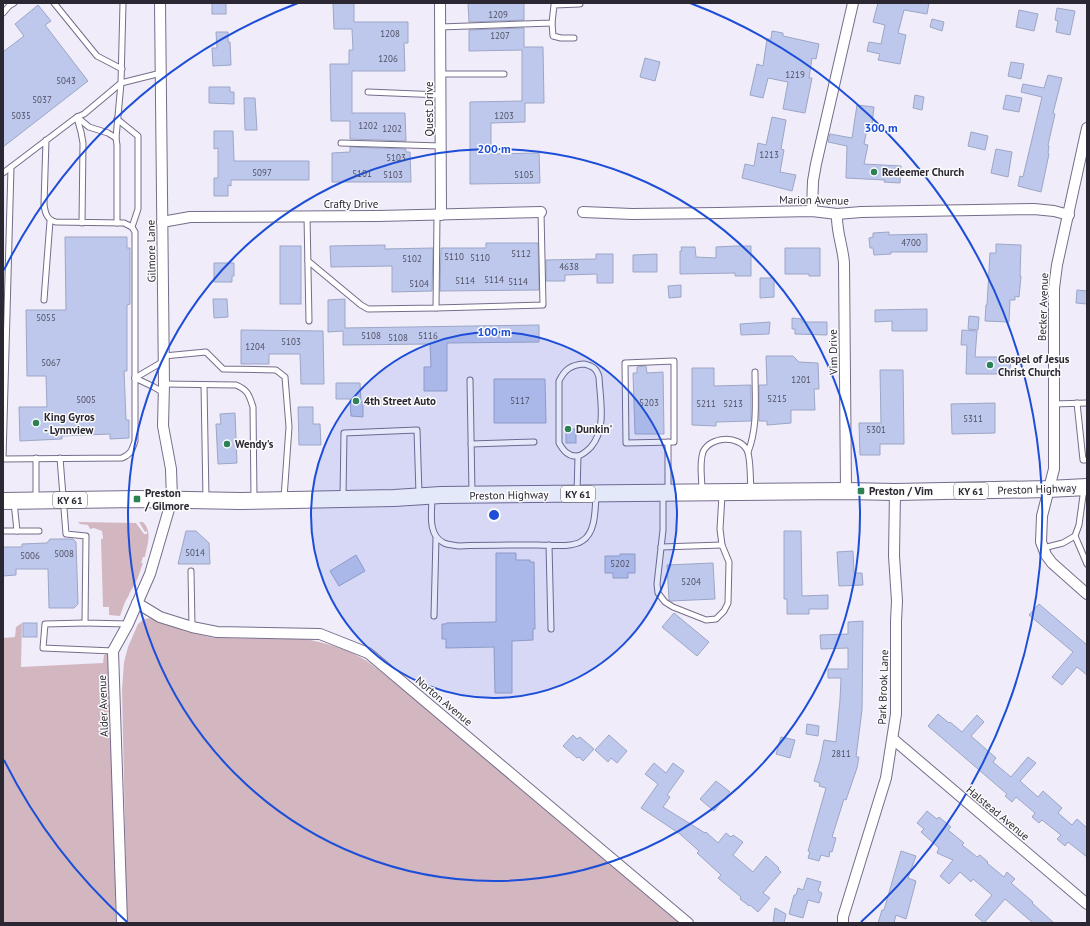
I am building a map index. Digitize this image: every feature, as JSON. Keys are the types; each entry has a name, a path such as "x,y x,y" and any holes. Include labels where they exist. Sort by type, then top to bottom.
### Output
{"main road":[{"name":"Preston Highway","path":"8,501 172,499 284,500 472,495 846,491 896,492 1086,487"}],"street":[{"name":"Gilmore Lane","path":"160,3 164,359 163,426 170,469 172,499"},
{"name":"Quest Drive","path":"439,215 441,146 440,3"},
{"path":"812,211 813,181 816,164 853,3"},
{"name":"Becker Avenue","path":"1043,548 1041,536 1042,516 1054,469 1054,288 1057,265 1087,128"},
{"name":"Marion Avenue","path":"583,212 632,214 812,211 837,214 861,212 1034,209 1069,214"},
{"name":"Crafty Drive","path":"162,222 190,217 439,215 541,212"},
{"name":"Vim Drive","path":"837,214 837,224 844,253 846,491"},
{"name":"Park Brook Lane","path":"843,923 843,917 886,778 896,714 897,601 894,556 896,492"},
{"path":"113,652 128,624 150,574 172,499"},
{"path":"1043,548 1052,563 1087,594"},
{"name":"Norton Avenue","path":"137,603 160,617 192,627 217,632 320,634 368,652 688,923"},
{"name":"Alder Avenue","path":"113,652 122,923"},
{"name":"Halstead Avenue","path":"892,739 1087,904"}],"lane":[{"path":"3,13 14,3"},
{"path":"54,3 97,56 122,70"},
{"path":"117,223 116,138 122,70 123,3"},
{"path":"574,38 561,38 553,36 552,23 554,5 580,4"},
{"path":"440,27 552,23"},
{"path":"3,173 77,117 84,114 121,83 161,74"},
{"path":"441,74 504,74"},
{"path":"368,92 441,95"},
{"path":"77,117 89,127 108,133 116,138"},
{"path":"77,117 83,143 82,223"},
{"path":"118,120 138,136 138,209 132,226"},
{"path":"44,300 50,221 45,214 44,204 46,140"},
{"path":"341,143 441,146"},
{"path":"11,167 5,305 3,459 122,458 132,451 135,441 135,232 132,226 124,223 50,221"},
{"path":"308,261 361,305 368,309 543,305 541,212"},
{"path":"436,308 439,215"},
{"path":"308,216 309,321"},
{"path":"135,378 164,359 206,352 223,369 276,370 285,377 289,428 284,500"},
{"path":"674,361 674,442 668,442 626,443 625,363 674,361"},
{"path":"584,364 592,365 597,371 599,377 601,425 600,433 596,441 588,450 578,456 569,455 563,450 559,442 559,381 563,373 569,368 584,364"},
{"path":"751,492 748,452 754,431 755,372"},
{"path":"135,378 154,387 164,389 204,385 236,385 243,388 250,395 253,407 254,500"},
{"path":"470,380 472,495"},
{"path":"204,385 206,500"},
{"path":"1077,403 1083,460 1087,460"},
{"path":"1054,404 1087,403"},
{"path":"343,499 344,433 417,430 426,496 432,528 436,538 434,616"},
{"path":"702,493 701,460 704,450 712,442 736,440 744,445 748,452"},
{"path":"471,444 534,442"},
{"path":"668,442 666,493 657,584 658,593 665,602 673,607 706,620 716,619 724,611 728,603 729,562 722,545 720,529 722,492"},
{"path":"577,494 578,456"},
{"path":"36,458 36,501"},
{"path":"60,458 66,534 86,536 85,623"},
{"path":"1043,548 1063,544 1075,536 1079,525 1086,487"},
{"path":"436,538 445,544 459,546 572,545 583,541 590,532 594,520 596,494"},
{"path":"8,501 17,531"},
{"path":"3,531 39,531"},
{"path":"1075,536 1087,564"},
{"path":"548,545 551,629"},
{"path":"661,547 722,545"},
{"path":"191,571 192,627"},
{"path":"113,652 43,648 45,624 128,624"}],"shaded area":[{"path":"78,522 136,523 144,534 147,534 147,531 145,532 139,522 143,522 148,530 149,534 145,557 143,557 141,563 143,563 137,580 125,602 120,616 109,615 109,607 103,607 102,531 94,528 90,529 88,525 80,524"},
{"path":"150,618 187,632 214,638 305,639 321,642 352,653 367,661 409,694 679,923 127,923 122,690 124,662 128,647 138,624 144,619"},
{"path":"22,623 21,667 103,663 104,655 107,654 110,656 116,923 3,923 3,638 15,637 16,627"}],"building":[{"path":"212,3 226,3 226,14 212,14"},
{"path":"333,3 354,3 354,22 408,22 408,43 404,43 405,71 352,71 352,113 405,113 406,141 350,139 350,121 331,121 330,64 349,64 349,50 353,50 352,29 334,29"},
{"path":"468,3 524,3 524,20 469,22"},
{"path":"878,3 929,3 927,14 904,10 898,33 906,35 900,64 878,60 880,54 867,51 869,42 881,44 885,25 873,22"},
{"path":"38,5 51,21 45,25 88,81 3,147 3,52 24,36 15,24"},
{"path":"1057,8 1075,11 1070,35 1056,32 1058,21 1055,20"},
{"path":"1019,10 1038,14 1034,31 1016,27"},
{"path":"932,19 944,22 942,31 930,27"},
{"path":"524,28 524,47 543,47 544,103 525,103 525,122 491,123 491,154 539,153 540,183 470,184 470,102 522,101 522,50 469,51 469,30"},
{"path":"772,31 783,33 783,36 819,44 816,59 812,58 809,78 812,78 805,113 783,109 788,82 768,78 763,98 750,95 757,64 763,66 767,39 771,39"},
{"path":"216,32 228,32 231,65 213,66 212,48 217,48"},
{"path":"645,58 660,62 655,81 640,77"},
{"path":"1011,62 1024,64 1021,79 1008,76"},
{"path":"1048,75 1062,78 1053,113 1055,114 1048,145 1049,154 1041,192 1018,186 1020,176 1023,177 1042,97 1021,92 1023,84 1044,88"},
{"path":"209,87 230,87 230,92 234,92 234,104 209,103"},
{"path":"915,95 924,97 922,110 913,108"},
{"path":"1006,95 1022,98 1019,112 1003,109"},
{"path":"244,98 255,98 257,130 245,130"},
{"path":"857,105 874,107 872,125 868,124 864,144 868,145 864,164 901,166 900,183 884,182 885,180 846,178 847,146 828,142 830,134 852,138"},
{"path":"772,117 786,120 781,149 784,150 780,172 796,175 792,191 742,178 745,164 754,166 758,143 766,145"},
{"path":"214,131 233,131 234,161 309,161 309,180 231,180 231,186 228,185 228,196 214,196 214,178 218,178 218,148 214,149"},
{"path":"971,132 988,136 985,150 968,146"},
{"path":"350,147 406,149 406,152 410,152 411,182 332,182 332,153 350,152"},
{"path":"996,149 1012,152 1008,177 991,173"},
{"path":"889,232 889,235 927,234 927,252 891,252 891,254 874,255 873,248 870,248 869,238 873,237 873,233"},
{"path":"65,237 127,237 127,248 130,248 130,304 127,305 127,371 124,371 126,420 129,420 129,438 110,439 110,434 62,436 62,439 20,441 19,407 47,407 46,376 27,376 26,310 66,310"},
{"path":"486,243 538,243 539,290 440,291 441,248 486,248"},
{"path":"996,244 1021,245 1019,297 1015,296 1015,300 1010,300 1009,322 985,321 990,253 996,253"},
{"path":"385,245 385,249 433,248 432,291 392,292 392,266 331,267 330,246"},
{"path":"280,246 301,246 301,304 280,304"},
{"path":"751,246 751,276 735,276 735,273 680,274 681,247 695,247 696,257 716,258 716,247"},
{"path":"785,248 820,248 820,276 809,276 809,274 785,274"},
{"path":"596,254 613,254 613,283 597,283 597,274 565,275 565,281 546,281 546,260 596,259"},
{"path":"657,254 657,272 633,272 633,255"},
{"path":"214,263 234,263 234,276 232,276 232,282 214,282"},
{"path":"760,278 774,278 774,297 760,298"},
{"path":"681,285 681,297 669,298 668,286"},
{"path":"1077,290 1087,291 1087,304 1076,303"},
{"path":"213,299 227,299 228,317 214,318"},
{"path":"345,299 345,328 539,325 539,342 447,343 447,391 424,391 424,367 431,367 430,344 343,345 343,331 328,332 328,300"},
{"path":"927,309 927,331 892,331 892,321 875,322 875,310"},
{"path":"969,316 979,317 978,330 968,329"},
{"path":"792,318 802,319 802,322 827,322 827,335 795,334 795,329 792,329"},
{"path":"770,322 769,334 741,335 740,324"},
{"path":"241,330 323,331 324,384 301,384 300,354 269,354 269,364 241,364"},
{"name":"Gospel of Jesus Christ Church","path":"962,330 977,331 975,357 1007,357 1007,360 1011,360 1010,370 1006,371 1006,374 966,374 967,345 961,345"},
{"path":"766,356 793,356 799,362 818,363 819,389 814,389 815,410 791,410 791,423 767,425 767,421 759,421 759,385 767,385"},
{"path":"646,366 647,373 663,372 664,434 635,434 633,373 637,373 637,367"},
{"path":"692,368 714,368 714,386 751,385 751,421 716,422 716,426 692,425"},
{"path":"880,370 903,370 904,444 880,444 880,455 860,455 859,423 881,423"},
{"path":"494,379 545,379 546,423 494,423"},
{"name":"4th Street Auto","path":"336,383 360,383 361,402 363,402 363,417 351,416 350,399 336,399"},
{"path":"995,403 995,433 952,434 951,404"},
{"path":"298,407 313,407 313,424 320,424 321,445 299,445"},
{"name":"Wendy's","path":"235,413 237,463 218,464 216,424 221,424 220,414"},
{"path":"566,429 576,429 576,443 566,443"},
{"path":"186,531 196,531 209,543 210,564 178,564"},
{"path":"784,531 801,531 802,596 828,595 828,609 809,609 809,614 787,614 787,599 784,599"},
{"path":"50,539 73,539 76,542 78,604 74,608 49,608 48,569 16,569 16,575 3,576 3,547 22,547 22,544 47,543"},
{"path":"853,551 854,573 862,573 863,585 839,586 837,552"},
{"path":"496,553 516,553 516,560 530,560 530,562 534,562 535,629 533,629 533,640 512,641 512,693 495,693 494,647 446,648 446,639 442,639 442,624 496,622"},
{"path":"620,554 635,554 635,573 628,573 628,578 613,578 613,573 605,573 605,556 620,556"},
{"path":"356,555 365,571 339,586 330,571"},
{"path":"713,563 715,599 669,600 667,565"},
{"path":"1039,604 1087,645 1087,675 1077,667 1062,685 1052,677 1073,652 1029,615"},
{"path":"674,613 709,642 697,656 662,627"},
{"path":"863,621 862,710 856,757 859,757 857,768 846,800 844,799 832,837 836,838 832,852 830,851 829,857 821,855 819,861 808,858 810,852 808,851 826,788 819,786 820,783 814,781 824,740 836,742 840,700 841,678 828,678 828,669 848,669 848,648 821,649 820,635 848,634 848,622"},
{"path":"23,623 37,623 37,637 23,637"},
{"path":"938,714 962,732 977,715 984,722 971,736 996,758 993,762 1011,777 1028,757 1036,763 1020,781 1038,797 1043,791 1062,808 1058,813 1072,825 1077,819 1087,828 1087,857 1068,842 1065,846 1057,839 1061,835 1042,820 1039,823 1032,817 1035,813 1016,797 1012,802 1005,796 1007,794 928,726"},
{"path":"807,724 819,726 818,736 806,734"},
{"path":"573,735 577,739 580,737 594,749 583,761 563,746"},
{"path":"609,735 627,751 617,763 611,758 608,762 595,750"},
{"path":"781,737 795,740 790,758 776,754"},
{"path":"654,763 666,773 673,763 684,771 667,795 670,797 663,807 705,833 706,832 718,843 726,833 731,837 733,835 743,842 733,855 753,872 766,856 779,868 778,869 781,872 763,893 770,898 758,912 740,899 741,897 718,878 721,875 697,853 699,851 680,834 641,808 658,784 645,774"},
{"path":"716,781 730,792 714,811 700,799"},
{"path":"927,811 937,819 939,817 951,827 948,830 964,843 962,845 977,857 980,855 1004,877 1007,872 1015,879 1011,883 1054,923 1033,923 1005,899 984,923 975,915 992,895 973,879 971,882 960,872 949,884 940,876 953,860 937,853 939,848 921,832 924,829 917,823"},
{"path":"901,851 916,856 908,878 916,881 906,919 896,915 894,923 878,923 882,910 884,910"},
{"path":"807,878 821,882 818,891 822,893 819,903 808,900 803,918 789,914 794,895 796,895 798,888 803,890"},
{"path":"775,908 786,914 784,923 773,923"}],"place":[{"name":"Redeemer Church","path":"874,172"},
{"name":"Gospel of Jesus Christ Church","path":"990,365"},
{"name":"4th Street Auto","path":"356,401"},
{"name":"King Gyros - Lynnview","path":"36,423"},
{"name":"Dunkin'","path":"568,429"},
{"name":"Wendy's","path":"227,444"},
{"name":"Preston / Vim","path":"861,491"},
{"name":"Preston / Gilmore","path":"137,499"}]}
